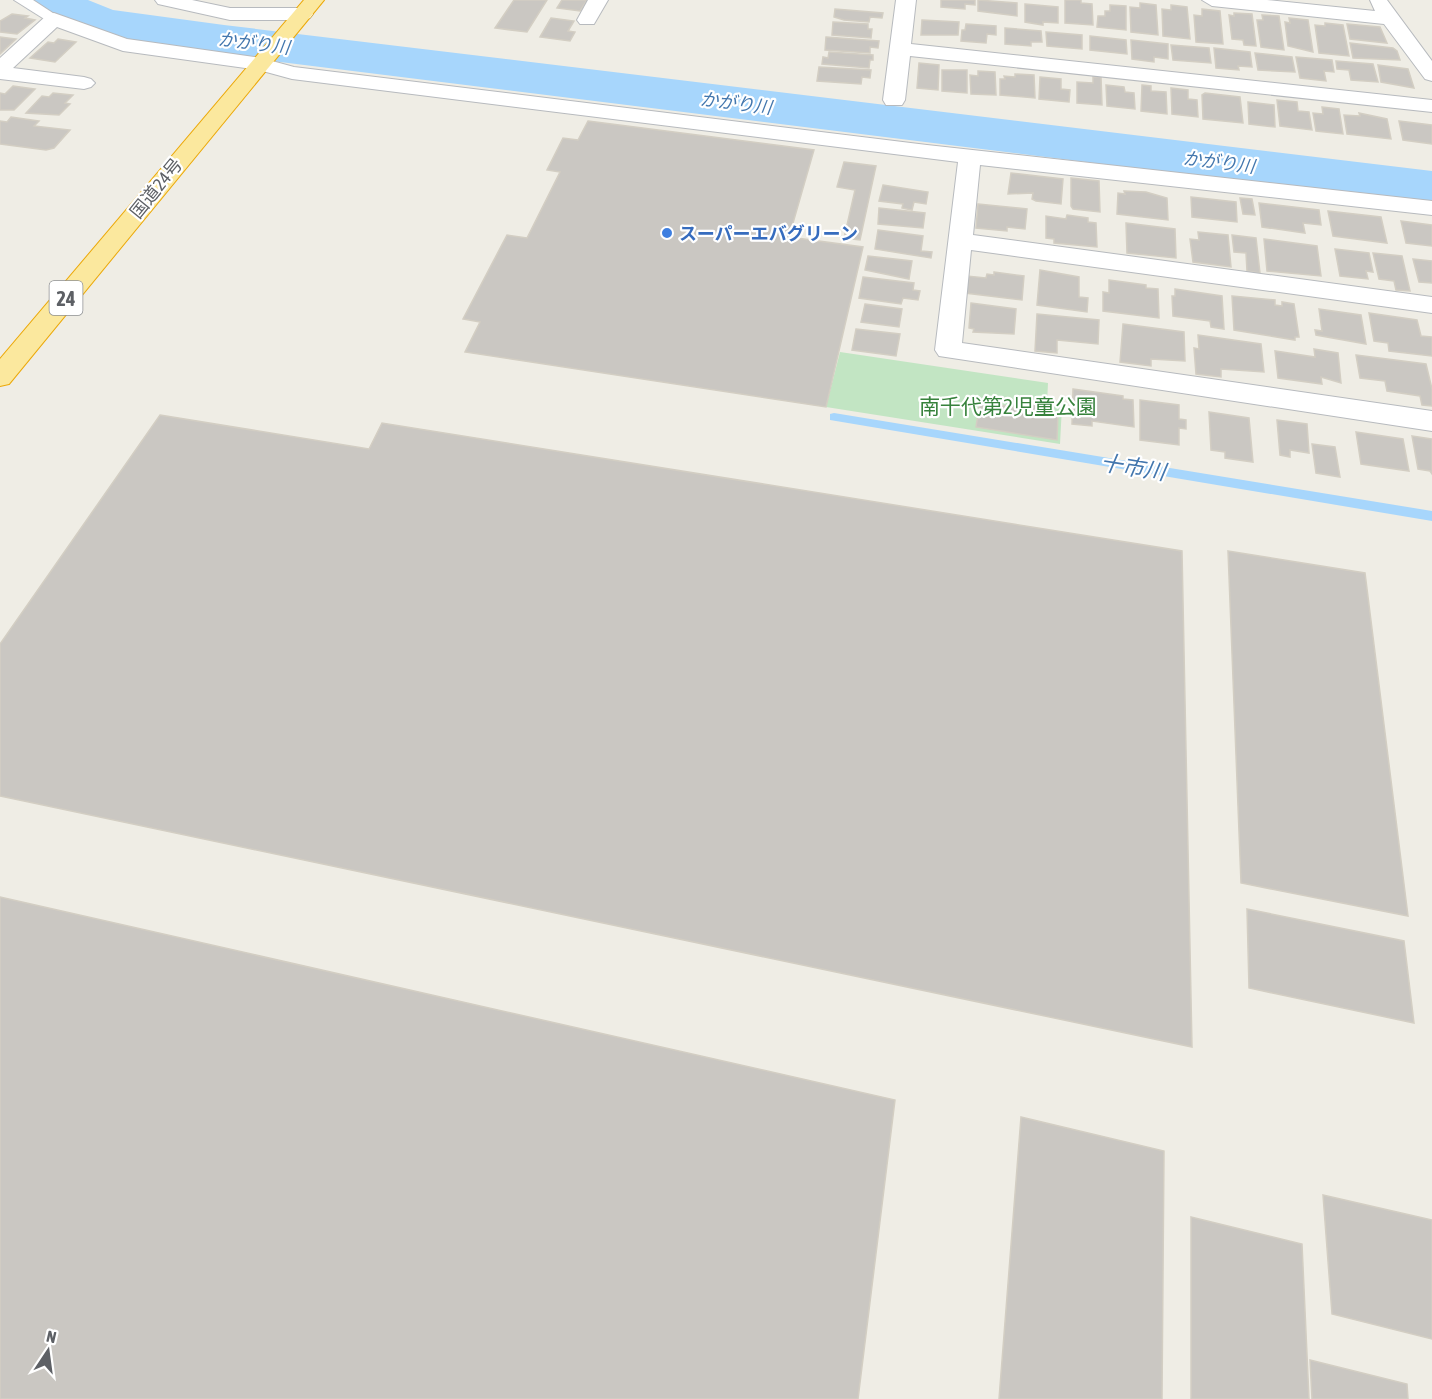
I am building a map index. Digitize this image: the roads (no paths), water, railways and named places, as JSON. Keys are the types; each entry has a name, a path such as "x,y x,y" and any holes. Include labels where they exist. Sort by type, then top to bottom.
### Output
{"highway":[{"name":"国道24号","path":"0,377 304,12"}],"street":[{"path":"165,0 230,14 304,12"},
{"path":"587,20 598,0"},
{"path":"894,100 906,0"},
{"path":"1212,0 1390,19"},
{"path":"1377,0 1432,75"},
{"path":"0,69 54,19 123,45 263,61 292,73 927,152 1432,208"},
{"path":"900,49 1432,106"},
{"path":"0,74 84,83"},
{"path":"970,155 948,350 1432,421"},
{"path":"960,241 1432,305"}],"lane":[{"path":"22,0 54,19"}],"waterway":[{"name":"かがり川","path":"45,0 104,23 224,40 1432,188"},
{"name":"十市川","path":"834,417 1432,516"}],"place":[{"name":"スーパーエバグリーン","path":"667,233"}],"park label":[{"name":"南千代第2児童公園","path":"1008,406"}]}
